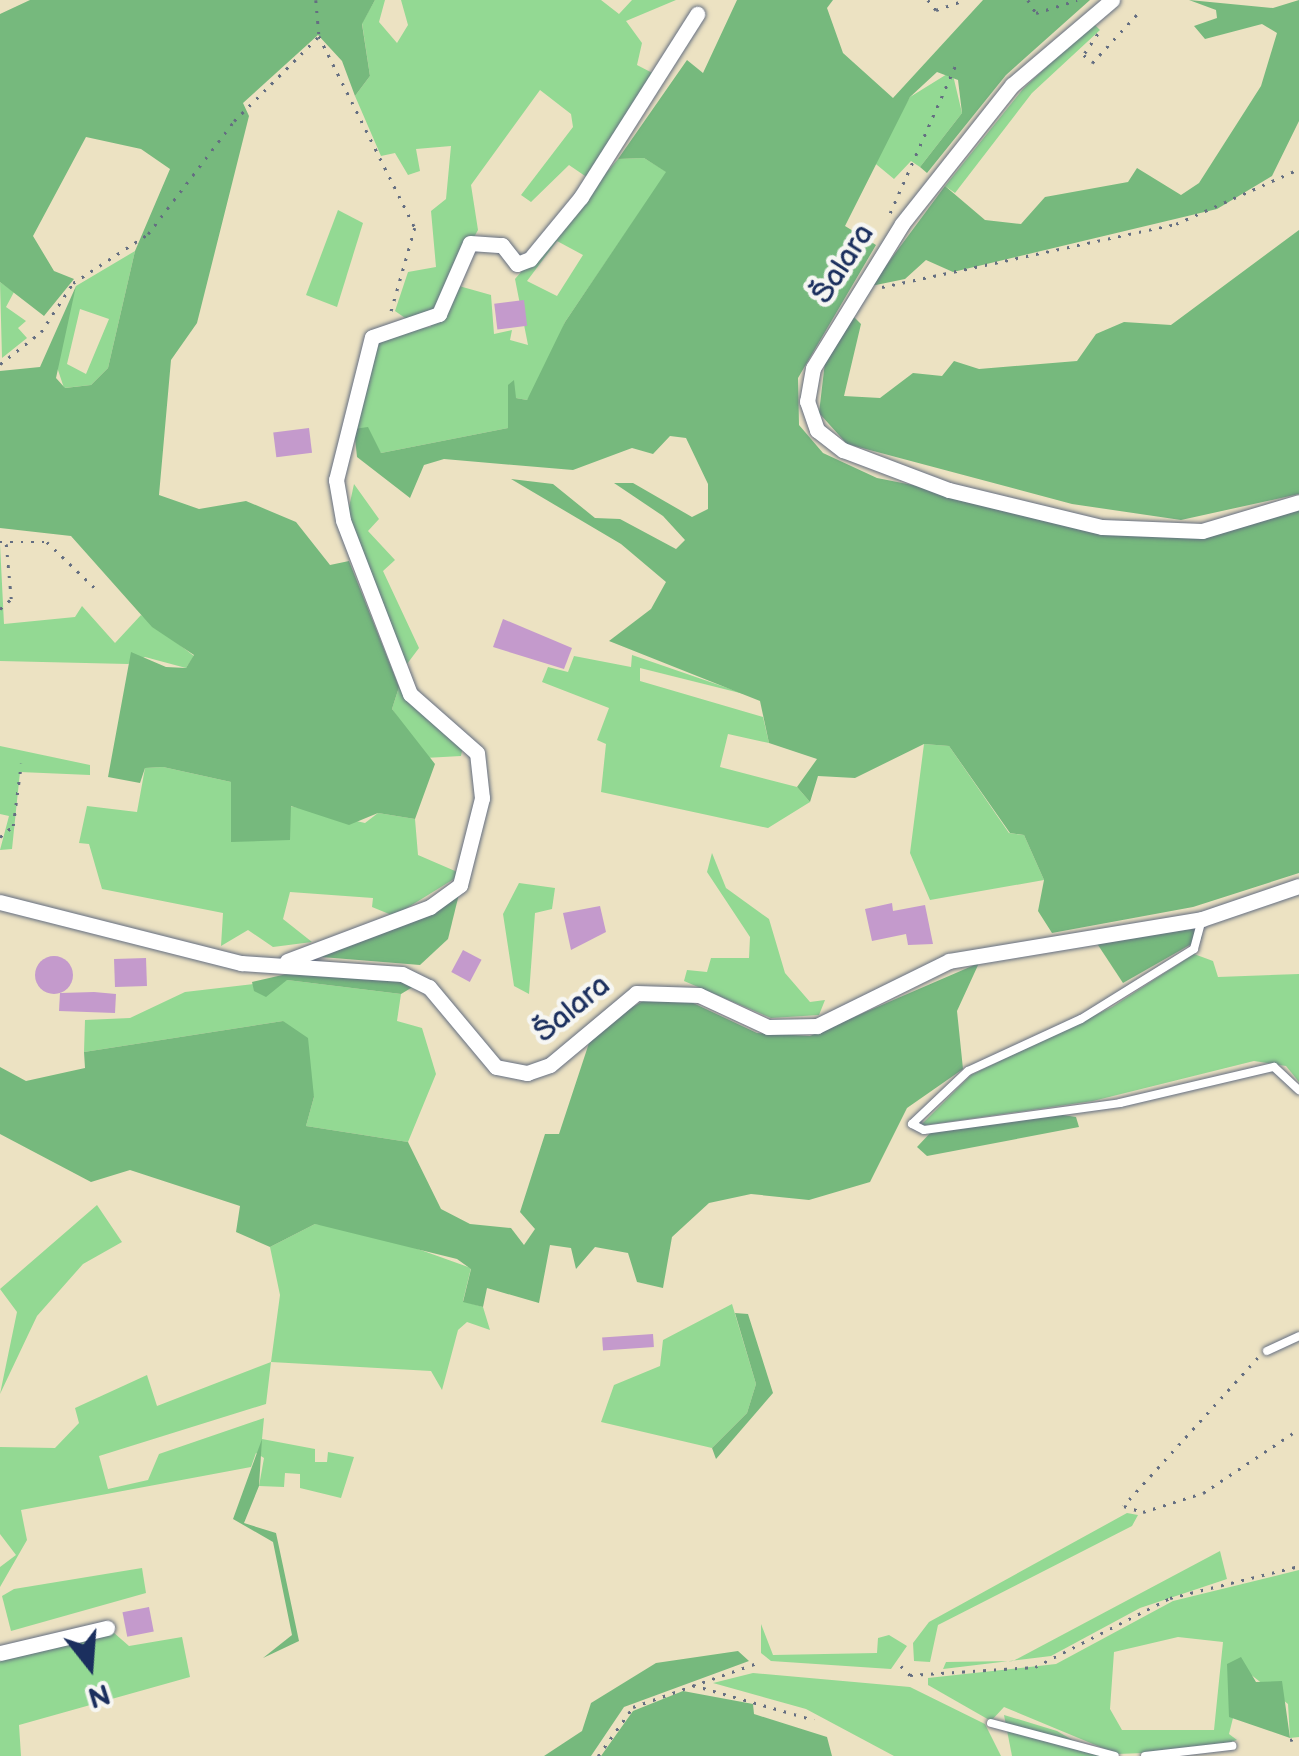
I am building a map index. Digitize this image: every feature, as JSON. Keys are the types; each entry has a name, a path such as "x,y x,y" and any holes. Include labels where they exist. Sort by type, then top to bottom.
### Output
{"street":[{"name":"Šalara","path":"1112,0 1012,85 851,300 813,368 807,401 817,430 843,450 949,490 1102,527 1243,526 1299,502"},
{"path":"279,964 430,908 460,885 482,798 477,753 410,694 343,520 336,480 361,368 386,326 439,314 470,243 502,245 518,264 530,258 581,197 697,14"},
{"name":"Šalara","path":"0,902 241,963 402,974 429,986 476,1050 528,1073 550,1065 636,993 699,996 768,1027 817,1026 949,962 1202,920 1299,886"},
{"path":"0,1653 106,1628"}],"lane":[{"path":"1202,920 1194,949 1081,1019 968,1071 912,1124 924,1130 1120,1103 1274,1066 1299,1090"},
{"path":"1268,1351 1299,1336"},
{"path":"992,1723 1115,1756"},
{"path":"1145,1756 1232,1746"}],"path":[{"path":"316,0 320,36 415,228 386,326"},
{"path":"928,0 936,10 966,0"},
{"path":"1028,0 1036,13 1076,0"},
{"path":"1097,10 1103,27 1084,55 1092,63 1140,11"},
{"path":"0,364 41,332 73,283 148,234 234,120 320,36"},
{"path":"886,220 956,64"},
{"path":"851,300 1190,220 1299,169"},
{"path":"0,542 47,542 96,590"},
{"path":"0,609 11,599 6,542"},
{"path":"0,837 13,826 21,764"},
{"path":"1268,1351 1124,1506 1143,1512 1203,1492 1299,1430"},
{"path":"902,1666 910,1675 1035,1666 1170,1598 1299,1566"},
{"path":"598,1756 633,1707 760,1662"},
{"path":"692,1684 814,1720"},
{"path":"1290,1740 1299,1738"}],"green space":[{"path":"30,0 375,0 362,24 370,76 355,96 342,61 318,35 243,103 249,116 197,323 171,360 159,495 199,509 246,501 296,522 330,565 349,561 399,687 392,709 435,764 415,819 378,813 349,825 291,806 290,840 231,842 231,782 163,767 145,768 140,783 108,777 131,652 166,667 186,668 194,655 152,627 71,536 0,528 0,371 40,367 76,286 56,378 65,388 91,385 108,368 135,251 170,169 141,149 86,137 33,236 54,271 74,279 44,316 0,282 0,14"},
{"path":"375,0 385,0 379,22 397,43 408,25 401,0 601,0 619,14 632,0 676,0 626,21 642,43 637,65 664,79 588,178 569,165 531,202 521,195 573,127 571,114 540,90 471,185 478,230 431,315 408,320 395,311 408,272 436,267 431,211 446,199 451,146 416,149 420,171 408,175 395,153 381,156 355,96 370,76 362,23"},
{"path":"737,0 833,0 827,8 843,53 893,98 983,0 1090,0 1006,75 927,173 920,167 962,113 958,80 937,72 910,97 845,226 876,245 798,378 799,425 823,453 877,478 1173,536 1299,507 1299,873 1193,907 1052,933 1038,911 1044,880 1024,835 1010,833 949,746 924,744 855,778 818,776 810,802 797,787 817,759 769,743 760,701 609,641 651,609 666,582 621,544 511,479 553,484 595,518 620,519 676,549 685,540 663,516 614,483 633,483 692,517 708,509 708,484 686,438 670,436 653,454 632,448 573,470 444,459 424,465 410,498 357,457 354,429 368,427 381,453 508,428 508,385 514,380 516,398 527,400 565,322 666,172 644,158 618,159 687,60 703,73"},
{"path":"1189,0 1273,8 1299,0 1299,121 1272,176 1217,209 953,272 926,260 905,279 871,286 945,186 985,220 1021,224 1045,197 1128,182 1137,168 1181,195 1199,183 1261,86 1277,33 1262,24 1205,39 1194,26 1217,18 1216,10"},
{"path":"1093,23 1100,30 1032,93 955,193 945,186 1023,89"},
{"path":"952,71 962,113 920,167 911,161 894,179 871,160 910,97"},
{"path":"644,158 667,172 565,322 547,371 527,400 516,398 508,428 381,453 354,429 375,345 389,331 430,327 459,286 491,295 494,334 512,330 510,340 528,345 515,279 618,159","holes":["557,241 583,255 557,296 527,281"]},
{"path":"338,210 363,223 337,307 306,295"},
{"path":"1299,230 1299,494 1181,520 1072,504 847,444 819,413 825,362 852,315 861,324 844,396 880,398 913,373 942,376 954,361 979,369 1077,361 1096,334 1124,322 1171,325"},
{"path":"135,251 108,368 91,385 64,388 54,358 76,286","holes":["80,309 109,319 86,374 67,364"]},
{"path":"0,282 14,292 6,307 26,321 18,328 27,338 2,358"},
{"path":"354,484 379,519 368,531 395,560 383,571 419,648 404,668 348,512"},
{"path":"0,544 4,624 75,617 82,606 115,643 141,615 194,656 186,668 145,657 128,664 0,661"},
{"path":"632,655 748,695 640,668 640,681 763,717 769,743 728,734 720,767 797,787 810,802 768,828 601,792 606,744 597,740 609,708 542,682 548,667 568,672 574,656 631,667"},
{"path":"399,687 463,745 461,756 425,758 392,709"},
{"path":"924,744 949,746 1009,833 1024,835 1044,880 930,900 910,853"},
{"path":"0,746 90,765 90,775 20,772 12,849 0,850 9,816 0,814"},
{"path":"163,767 231,782 231,841 290,806 365,823 378,813 415,819 418,855 462,874 394,916 372,907 373,898 290,892 283,919 312,942 273,947 248,930 221,946 223,913 102,889 89,844 79,843 87,806 137,812 145,768"},
{"path":"712,853 726,888 769,919 785,973 810,1002 825,1000 819,1015 771,1018 684,981 687,970 707,972 711,958 749,958 750,937 707,872"},
{"path":"519,883 555,888 552,909 535,913 529,994 514,986 503,914"},
{"path":"459,894 448,939 420,965 309,956"},
{"path":"1200,928 1202,938 1123,983 1096,942"},
{"path":"1194,954 1213,961 1218,977 1299,974 1299,1082 1286,1066 1254,1061 1093,1101 920,1126 971,1075 1112,1007"},
{"path":"979,963 957,1011 963,1069 907,1108 870,1182 809,1200 751,1194 709,1203 672,1237 663,1288 637,1282 628,1253 595,1247 576,1269 571,1248 550,1245 539,1303 487,1288 483,1307 463,1302 471,1269 457,1259 315,1224 270,1247 236,1232 240,1206 130,1170 91,1182 0,1134 0,1067 26,1081 85,1068 84,1052 283,1021 308,1038 314,1097 306,1126 408,1142 441,1209 470,1224 511,1228 524,1245 535,1229 520,1212 545,1134 559,1134 589,1043 618,1015 645,1000 691,1002 757,1033 810,1036"},
{"path":"291,973 374,976 416,985 401,994 287,980 266,997 254,991 252,982"},
{"path":"287,980 401,994 397,1021 422,1028 436,1074 408,1142 306,1126 314,1097 283,1021 84,1052 85,1020 130,1018 185,992"},
{"path":"1050,1113 1076,1117 1079,1127 927,1156 917,1147 932,1131"},
{"path":"97,1205 122,1242 83,1264 37,1316 0,1394 17,1312 0,1289"},
{"path":"315,1224 362,1229 471,1268 463,1301 483,1307 490,1330 467,1322 458,1330 442,1390 431,1371 271,1362 280,1295 270,1247"},
{"path":"732,1304 756,1384 747,1413 712,1448 601,1422 614,1385 660,1366 663,1340"},
{"path":"735,1313 748,1314 773,1393 716,1459 712,1448 747,1413 756,1384"},
{"path":"271,1362 266,1404 99,1456 108,1489 148,1480 159,1454 264,1418 262,1439 315,1449 315,1462 327,1462 328,1452 354,1457 341,1498 300,1488 300,1474 285,1473 284,1487 259,1486 264,1458 256,1453 251,1467 21,1510 27,1540 0,1587 0,1567 16,1555 0,1534 0,1447 55,1448 79,1423 75,1408 147,1375 157,1406"},
{"path":"262,1439 259,1486 244,1523 276,1533 299,1641 263,1658 292,1635 273,1542 233,1519"},
{"path":"1127,1513 1138,1515 1132,1526 938,1625 930,1662 914,1661 913,1643 929,1622"},
{"path":"1220,1551 1227,1579 1140,1608 1051,1656 1014,1660"},
{"path":"142,1568 146,1593 11,1631 2,1596 14,1589"},
{"path":"1299,1570 1299,1737 1290,1738 1288,1704 1245,1670 1229,1734 1237,1740 1201,1751 1117,1754 1004,1707 991,1721 928,1685 928,1678 1056,1664 1173,1601","holes":["1178,1637 1223,1642 1214,1730 1122,1730 1110,1709 1114,1652"]},
{"path":"761,1624 773,1655 877,1653 878,1638 889,1635 907,1646 891,1669 771,1661 761,1653"},
{"path":"113,1632 129,1646 182,1637 190,1677 19,1725 21,1756 0,1756 0,1658"},
{"path":"738,1651 749,1661 624,1707 591,1756 544,1756 582,1731 591,1703 656,1663"},
{"path":"1241,1657 1256,1682 1282,1681 1290,1738 1229,1717 1227,1664"},
{"path":"1009,1661 943,1669 946,1662"},
{"path":"753,1673 910,1687 985,1724 1001,1756 894,1756 806,1709 713,1683"},
{"path":"683,1691 753,1704 754,1714 827,1737 832,1756 601,1756 633,1711"},
{"path":"1004,1715 1057,1731 1100,1756 1012,1756"}],"building":[{"path":"524,300 527,326 497,329 494,304"},
{"path":"309,428 312,453 276,457 273,432"},
{"path":"503,619 572,648 564,669 493,647"},
{"path":"892,903 893,911 925,905 933,944 908,945 906,934 872,941 865,909"},
{"path":"600,906 606,932 571,950 563,913"},
{"path":"463,950 482,960 470,982 451,972"},
{"path":"54,956 68,961 73,975 68,989 54,994 40,989 35,975 40,961"},
{"path":"146,958 147,986 115,987 114,959"},
{"path":"60,993 116,994 115,1013 59,1011"},
{"path":"653,1334 654,1347 603,1351 602,1338"},
{"path":"149,1607 154,1632 127,1637 122,1612"}]}
